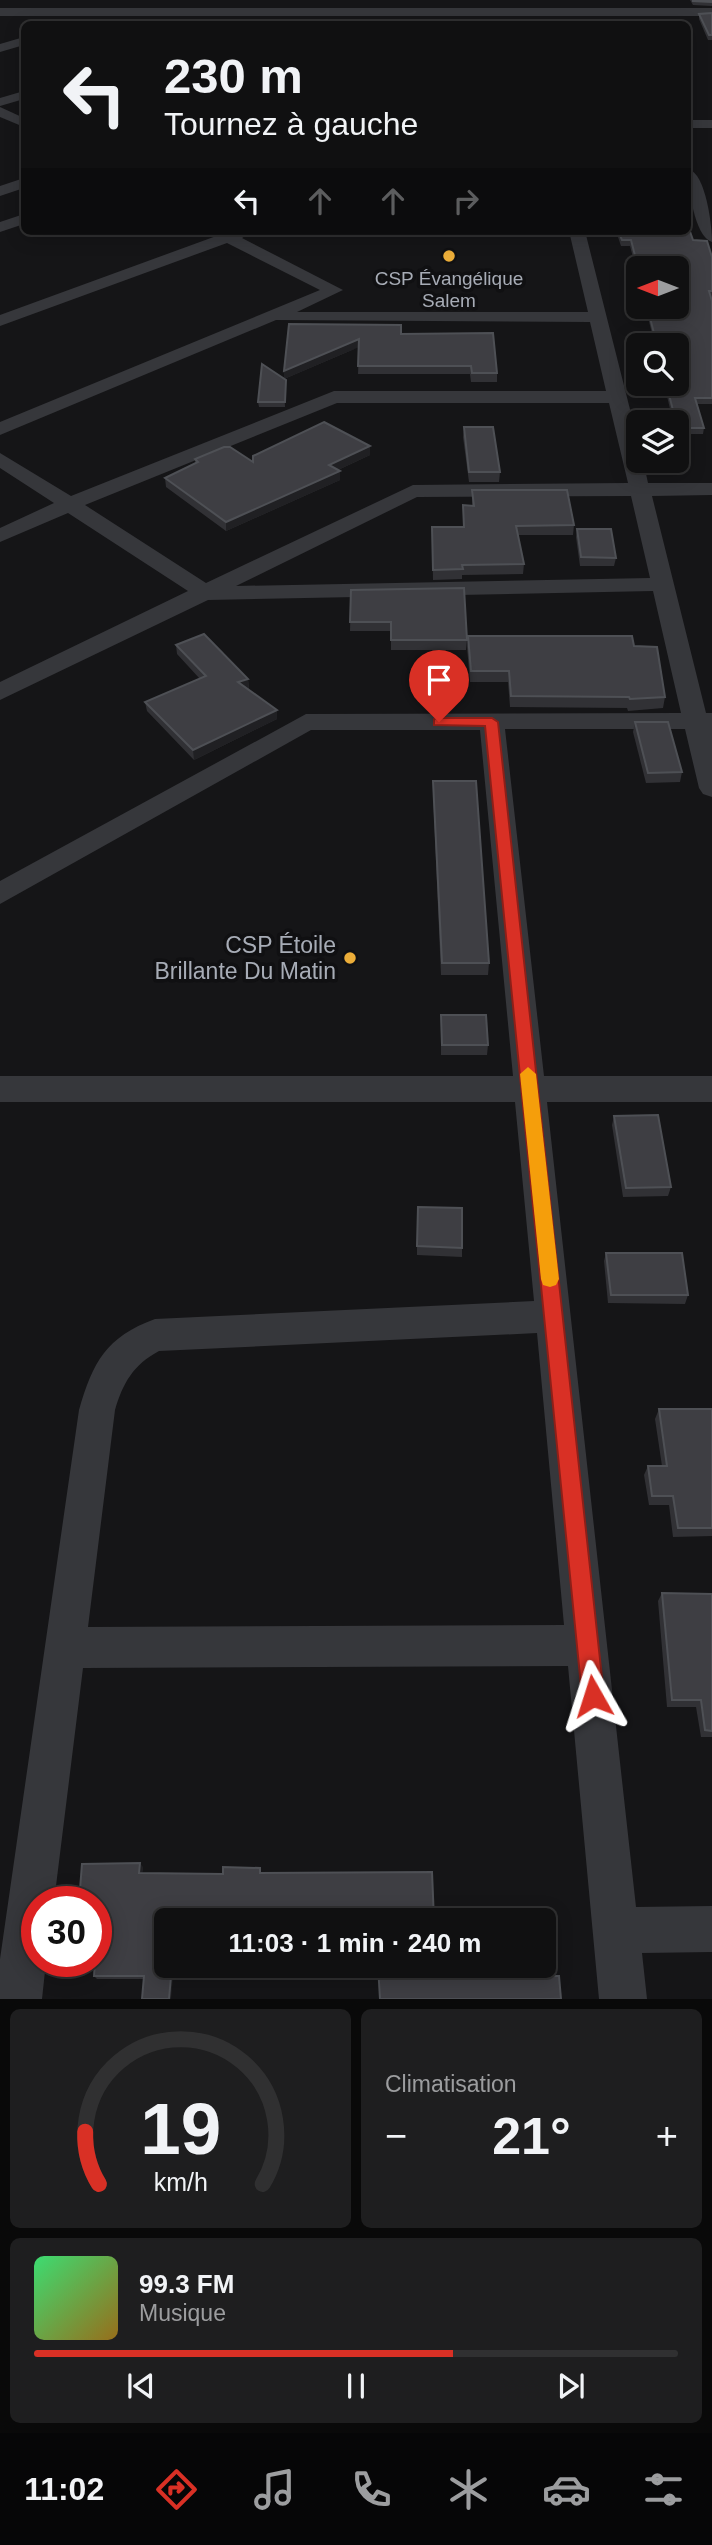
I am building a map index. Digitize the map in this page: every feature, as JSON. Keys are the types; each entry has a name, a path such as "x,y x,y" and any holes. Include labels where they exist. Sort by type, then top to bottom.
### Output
{"street":[{"path":"45,21 54,6"},
{"path":"0,12 54,6 139,13 712,12"},
{"path":"139,13 161,21"},
{"path":"315,21 327,13"},
{"path":"0,48 21,42"},
{"path":"0,102 21,96"},
{"path":"0,111 21,122"},
{"path":"691,124 712,124"},
{"path":"691,179 712,181"},
{"path":"0,191 21,184"},
{"path":"691,184 712,237"},
{"path":"0,227 21,220"},
{"path":"0,321 234,235"},
{"path":"579,235 663,584 704,721 712,789"},
{"path":"0,429 334,290 228,237"},
{"path":"269,317 598,317"},
{"path":"0,536 334,397 617,397"},
{"path":"0,459 206,593 663,584"},
{"path":"0,692 413,491 712,489"},
{"path":"0,894 306,722 704,721"},
{"path":"492,722 623,1999"},
{"path":"0,1089 712,1089"},
{"path":"18,1999 97,1410 108,1372 128,1348 155,1335 554,1316"},
{"path":"65,1648 587,1645"},
{"path":"617,1930 712,1929"}],"building":[{"path":"712,13 712,35 709,35 699,14"},
{"path":"691,234 693,240 707,241 712,257 712,291 709,291 712,301 712,398 695,398 704,428 689,428 689,410 673,410 669,396 689,396 689,333 654,333 650,319 690,318 690,256 635,256 631,240 622,240 620,235"},
{"path":"289,324 401,325 401,334 493,333 497,373 472,373 471,366 358,366 359,339 284,371"},
{"path":"262,364 286,380 285,402 258,402"},
{"path":"324,422 370,446 329,465 340,471 226,522 165,478 198,462 195,459 224,447 230,447 253,462 253,456"},
{"path":"464,427 493,427 500,472 469,472"},
{"path":"472,490 567,490 574,525 516,526 524,564 462,565 463,569 433,570 432,527 464,527 463,505 474,506"},
{"path":"577,529 611,529 616,558 581,557"},
{"path":"464,588 467,640 391,640 391,622 350,622 351,590"},
{"path":"204,634 248,679 238,682 277,710 193,750 145,702 206,676 176,645"},
{"path":"468,636 632,636 634,646 657,647 665,697 630,699 511,696 509,671 471,671"},
{"path":"635,722 668,722 682,772 648,773"},
{"path":"433,781 476,781 489,963 442,963"},
{"path":"441,1015 486,1015 488,1045 442,1045"},
{"path":"658,1115 671,1187 626,1188 614,1116"},
{"path":"418,1207 462,1208 462,1248 417,1246"},
{"path":"606,1253 682,1253 688,1295 611,1295"},
{"path":"659,1409 712,1409 712,1528 678,1528 673,1496 652,1496 648,1466 667,1466"},
{"path":"662,1593 712,1594 712,1731 705,1730 701,1700 672,1700"},
{"path":"140,1863 139,1873 223,1874 223,1867 260,1868 260,1873 432,1872 434,1908 154,1908 154,1978 171,1978 169,1999 142,1999 144,1976 112,1976 112,1886 80,1886 82,1864"},
{"path":"559,1976 561,1999 380,1999 379,1978"}],"slow traffic":[{"path":"528,1074 550,1279"}],"place":[{"name":"CSP Évangélique Salem","path":"449,256"},
{"name":"CSP Étoile Brillante Du Matin","path":"350,958"}],"route":[{"path":"439,722 492,722 593,1696"}]}
